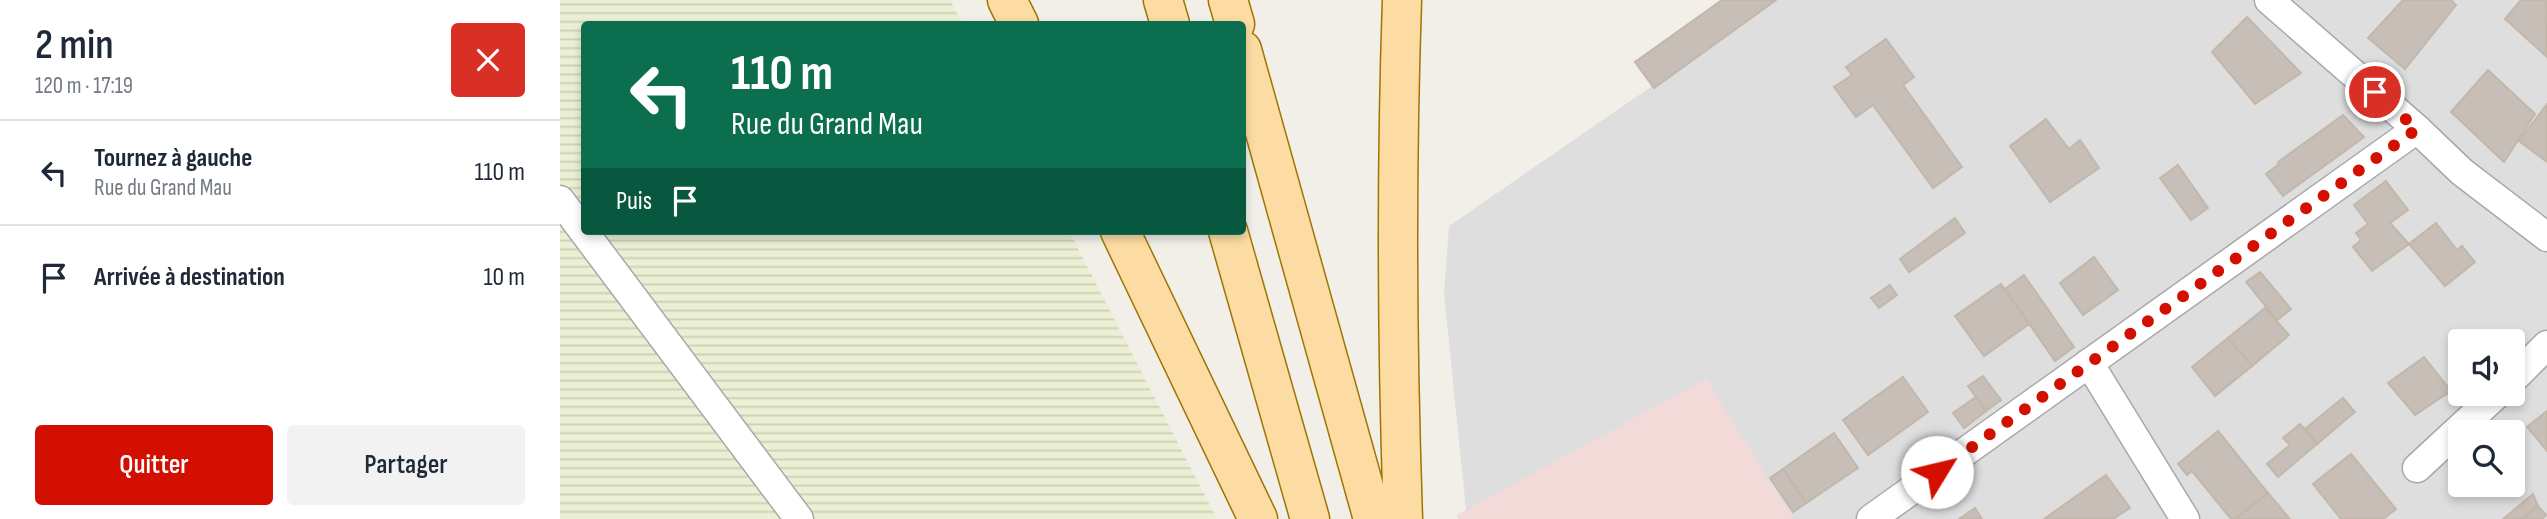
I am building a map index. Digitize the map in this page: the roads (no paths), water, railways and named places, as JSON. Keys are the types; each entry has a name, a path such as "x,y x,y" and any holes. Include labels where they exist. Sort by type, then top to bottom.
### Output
{"main road":[{"path":"1007,0 1018,21"},
{"path":"1163,0 1169,21"},
{"path":"1228,0 1234,21"},
{"path":"1402,0 1398,100 1399,360 1403,519"},
{"path":"1246,64 1373,519"},
{"path":"1122,235 1258,519"},
{"path":"1229,235 1310,519"}],"street":[{"path":"2272,1 2462,172 2547,237"},
{"path":"1871,519 2417,129"},
{"path":"560,200 581,228"},
{"path":"586,235 799,519"},
{"path":"2525,367 2547,345"},
{"path":"2089,363 2185,519"},
{"path":"2417,468 2484,406"}]}
